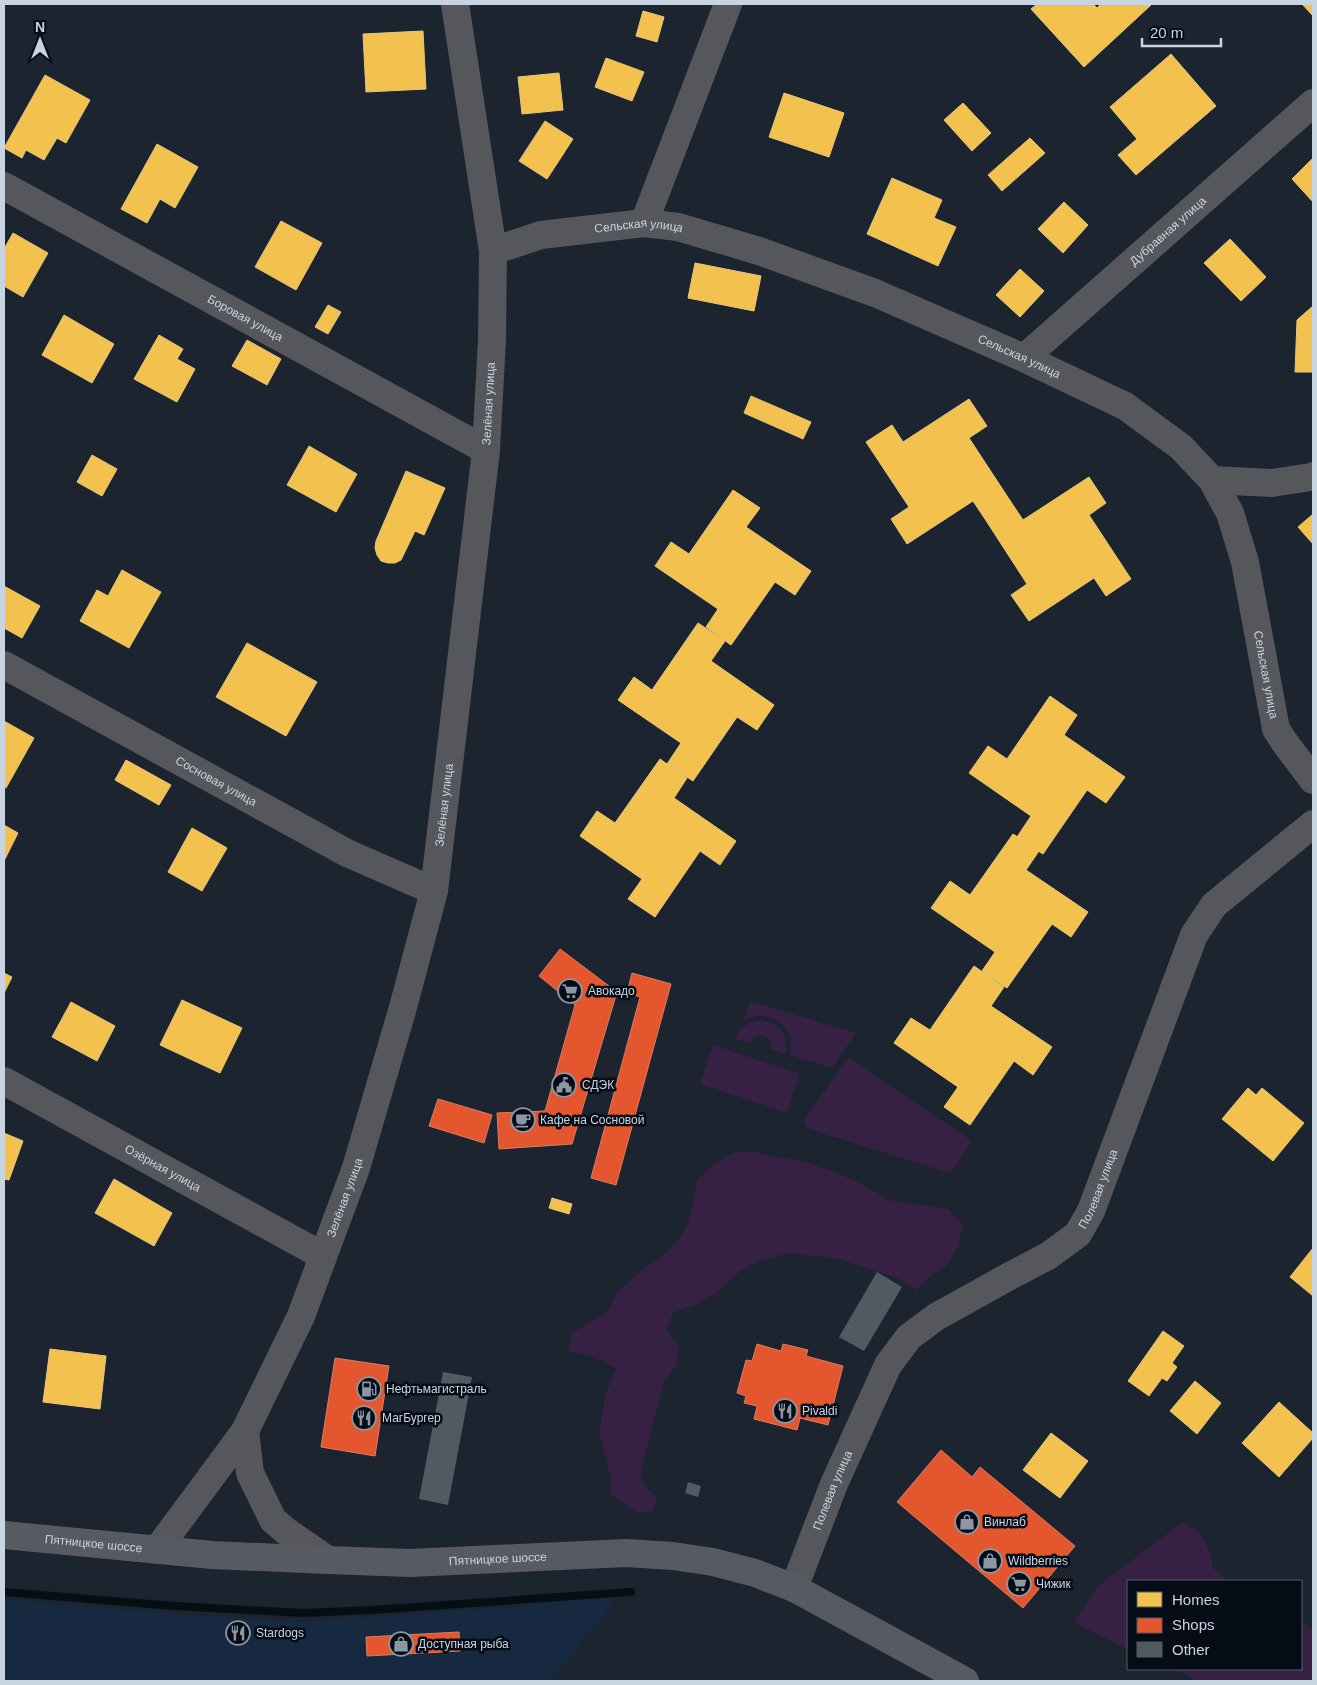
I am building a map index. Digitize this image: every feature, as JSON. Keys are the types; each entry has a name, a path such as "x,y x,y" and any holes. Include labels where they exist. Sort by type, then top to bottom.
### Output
{"main road":[{"name":"Пятницкое шоссе","path":"4,1535 157,1550 410,1563 626,1554 674,1556 713,1562 755,1573 794,1588 965,1681"}],"street":[{"name":"Зелёная улица","path":"157,1550 245,1431 300,1316 356,1168 402,1011 434,891 486,450 492,340 493,251 455,4"},
{"path":"644,223 728,4"},
{"name":"Дубравная улица","path":"1024,358 1313,103"},
{"name":"Боровая улица","path":"4,186 486,450"},
{"name":"Сельская улица","path":"493,251 541,235 644,223 678,227 759,251 875,293 1024,358 1125,406 1181,447 1212,480 1230,513 1244,562 1276,729 1313,780"},
{"path":"1212,480 1272,483 1311,478 1313,476"},
{"name":"Сосновая улица","path":"4,664 347,853 434,891"},
{"name":"Полевая улица","path":"794,1588 834,1484 888,1365 909,1337 936,1317 1048,1256 1078,1234 1091,1211 1194,934 1214,905 1313,824"},
{"name":"Озёрная улица","path":"4,1081 323,1256"},
{"path":"245,1431 250,1473 274,1520 286,1531 328,1560"}],"shaded area":[{"path":"750,1001 856,1033 832,1068 790,1055 791,1043 789,1035 784,1027 774,1019 761,1016 743,1022"},
{"path":"758,1020 772,1023 781,1030 786,1040 786,1054 772,1050 770,1041 764,1036 757,1036 749,1043 735,1039 744,1026"},
{"path":"713,1045 800,1074 787,1113 700,1084"},
{"path":"848,1057 972,1141 950,1173 809,1129 805,1124 805,1119"},
{"path":"753,1151 815,1165 854,1180 889,1200 948,1209 963,1225 958,1247 946,1266 929,1277 916,1290 897,1278 840,1259 790,1253 759,1261 742,1270 712,1296 695,1305 674,1311 666,1329 679,1347 676,1366 664,1381 640,1475 645,1486 658,1499 651,1511 637,1512 610,1494 610,1474 599,1433 606,1394 616,1368 595,1357 568,1351 573,1332 608,1312 616,1294 645,1267 664,1255 677,1241 689,1222 697,1181 713,1165 733,1153"},
{"path":"1183,1522 1200,1533 1209,1550 1213,1568 1226,1580 1127,1580 1127,1648 1074,1622 1097,1587"},
{"path":"622,1593 550,1681 4,1681 4,1599 175,1614 302,1622 525,1606"},
{"path":"1302,1623 1313,1629 1313,1681 1195,1681 1191,1677 1175,1670 1302,1670"}],"building: Homes":[{"path":"1037,4 1093,4 1097,8 1101,4 1151,5 1084,67 1031,9"},
{"path":"1302,4 1313,4 1313,16"},
{"path":"643,11 664,17 657,42 636,36"},
{"path":"423,31 426,89 366,92 363,34"},
{"path":"1171,54 1216,106 1136,175 1118,155 1137,139 1110,107"},
{"path":"606,58 644,72 632,101 595,87"},
{"path":"559,73 563,110 522,114 518,77"},
{"path":"45,75 90,100 66,143 57,138 44,160 26,150 22,158 4,148"},
{"path":"784,93 844,113 829,157 769,137"},
{"path":"963,103 991,133 972,151 944,120"},
{"path":"545,121 573,139 547,179 519,161"},
{"path":"1030,138 1045,153 1002,191 988,175"},
{"path":"157,144 198,167 175,208 160,199 147,223 121,209"},
{"path":"1313,158 1313,202 1292,179"},
{"path":"892,178 942,200 934,218 956,227 938,266 867,234"},
{"path":"1064,202 1088,225 1063,253 1038,229"},
{"path":"281,221 322,243 296,290 255,267"},
{"path":"13,233 48,253 23,297 4,286 4,249"},
{"path":"1230,239 1266,277 1241,301 1204,263"},
{"path":"695,263 761,276 754,311 688,298"},
{"path":"1020,269 1044,291 1020,317 996,295"},
{"path":"328,305 341,312 328,334 315,327"},
{"path":"1313,306 1313,372 1295,372 1297,320"},
{"path":"64,315 114,344 92,383 42,355"},
{"path":"159,335 183,349 177,359 195,369 177,402 134,379"},
{"path":"247,340 281,359 267,385 232,366"},
{"path":"751,396 811,422 803,439 744,413"},
{"path":"969,399 987,426 969,438 1011,502 985,519 973,501 907,544 891,519 909,507 866,442 892,425 903,442"},
{"path":"309,446 357,474 336,512 287,485"},
{"path":"92,455 117,469 102,496 77,482"},
{"path":"406,471 445,488 424,535 415,531 401,560 395,563 388,563 381,561 377,555 376,541"},
{"path":"1089,477 1106,503 1089,515 1131,579 1106,596 1094,578 1029,621 1011,595 1027,584 985,519 1011,502 1023,520"},
{"path":"733,490 760,508 746,527 811,571 795,595 775,582 731,645 706,627 718,609 655,566 671,542 689,554"},
{"path":"1313,514 1313,544 1298,527"},
{"path":"122,570 161,592 129,648 80,621 97,590 108,596"},
{"path":"4,586 40,606 22,638 4,628"},
{"path":"698,623 725,641 711,661 774,705 757,730 737,717 693,781 667,764 681,743 618,700 634,677 652,690"},
{"path":"247,643 317,682 286,736 216,697"},
{"path":"1050,696 1077,715 1064,735 1125,777 1106,803 1087,790 1043,854 1017,837 1031,816 969,773 988,746 1007,759"},
{"path":"4,721 34,738 6,788 4,787"},
{"path":"660,759 687,778 674,798 736,841 720,865 700,851 655,917 628,899 642,879 580,836 597,811 615,823"},
{"path":"126,760 171,785 159,805 115,780"},
{"path":"4,825 18,833 4,861"},
{"path":"192,828 227,848 202,891 168,872"},
{"path":"1013,834 1039,851 1026,870 1088,912 1071,937 1052,924 1007,988 982,971 995,952 931,908 950,881 970,895"},
{"path":"974,966 1004,987 991,1006 1052,1047 1033,1075 1014,1061 970,1125 944,1107 958,1087 894,1043 911,1018 930,1030"},
{"path":"4,973 12,977 4,993"},
{"path":"182,1000 242,1028 220,1073 160,1045"},
{"path":"71,1002 115,1026 97,1061 52,1037"},
{"path":"1248,1088 1256,1095 1262,1088 1304,1123 1273,1161 1222,1119"},
{"path":"4,1133 23,1141 9,1180 4,1179"},
{"path":"114,1179 172,1213 154,1246 95,1213"},
{"path":"552,1198 572,1204 569,1214 549,1208"},
{"path":"1313,1248 1313,1296 1290,1277"},
{"path":"1163,1331 1184,1346 1172,1363 1177,1367 1167,1381 1162,1378 1149,1396 1128,1381"},
{"path":"50,1349 106,1356 100,1409 43,1402"},
{"path":"1195,1381 1221,1403 1197,1434 1170,1411"},
{"path":"1279,1402 1313,1433 1313,1438 1279,1477 1242,1443"},
{"path":"1051,1433 1088,1461 1060,1498 1023,1470"}],"building: Shops":[{"path":"560,949 617,992 572,1144 499,1149 497,1113 545,1111 575,1005 539,976"},
{"path":"632,973 671,984 616,1185 591,1178 640,997 627,993"},
{"path":"438,1099 492,1115 484,1143 429,1126"},
{"path":"757,1344 781,1351 783,1344 808,1350 806,1356 843,1366 828,1425 800,1418 797,1430 754,1419 757,1406 744,1403 746,1396 737,1393 746,1360 752,1361"},
{"path":"335,1358 389,1366 375,1456 321,1447"},
{"path":"941,1450 972,1477 980,1467 1075,1546 1023,1608 897,1502"},
{"path":"459,1632 460,1651 367,1656 366,1637"}],"building: Other":[{"path":"877,1272 902,1287 864,1351 839,1337"},
{"path":"443,1372 472,1377 448,1505 419,1499"},
{"path":"688,1482 701,1486 698,1497 685,1493"}],"waterway":[{"path":"4,1592 175,1606 303,1613 631,1592"}],"place":[{"name":"Авокадо","path":"570,991"},
{"name":"СДЭК","path":"564,1085"},
{"name":"Кафе на Сосновой","path":"523,1120"},
{"name":"Нефтьмагистраль","path":"369,1389"},
{"name":"Pivaldi","path":"785,1411"},
{"name":"МагБургер","path":"364,1418"},
{"name":"Винлаб","path":"967,1522"},
{"name":"Wildberries","path":"990,1561"},
{"name":"Чижик","path":"1019,1584"},
{"name":"Stardogs","path":"238,1633"},
{"name":"Доступная рыба","path":"401,1644"}]}
